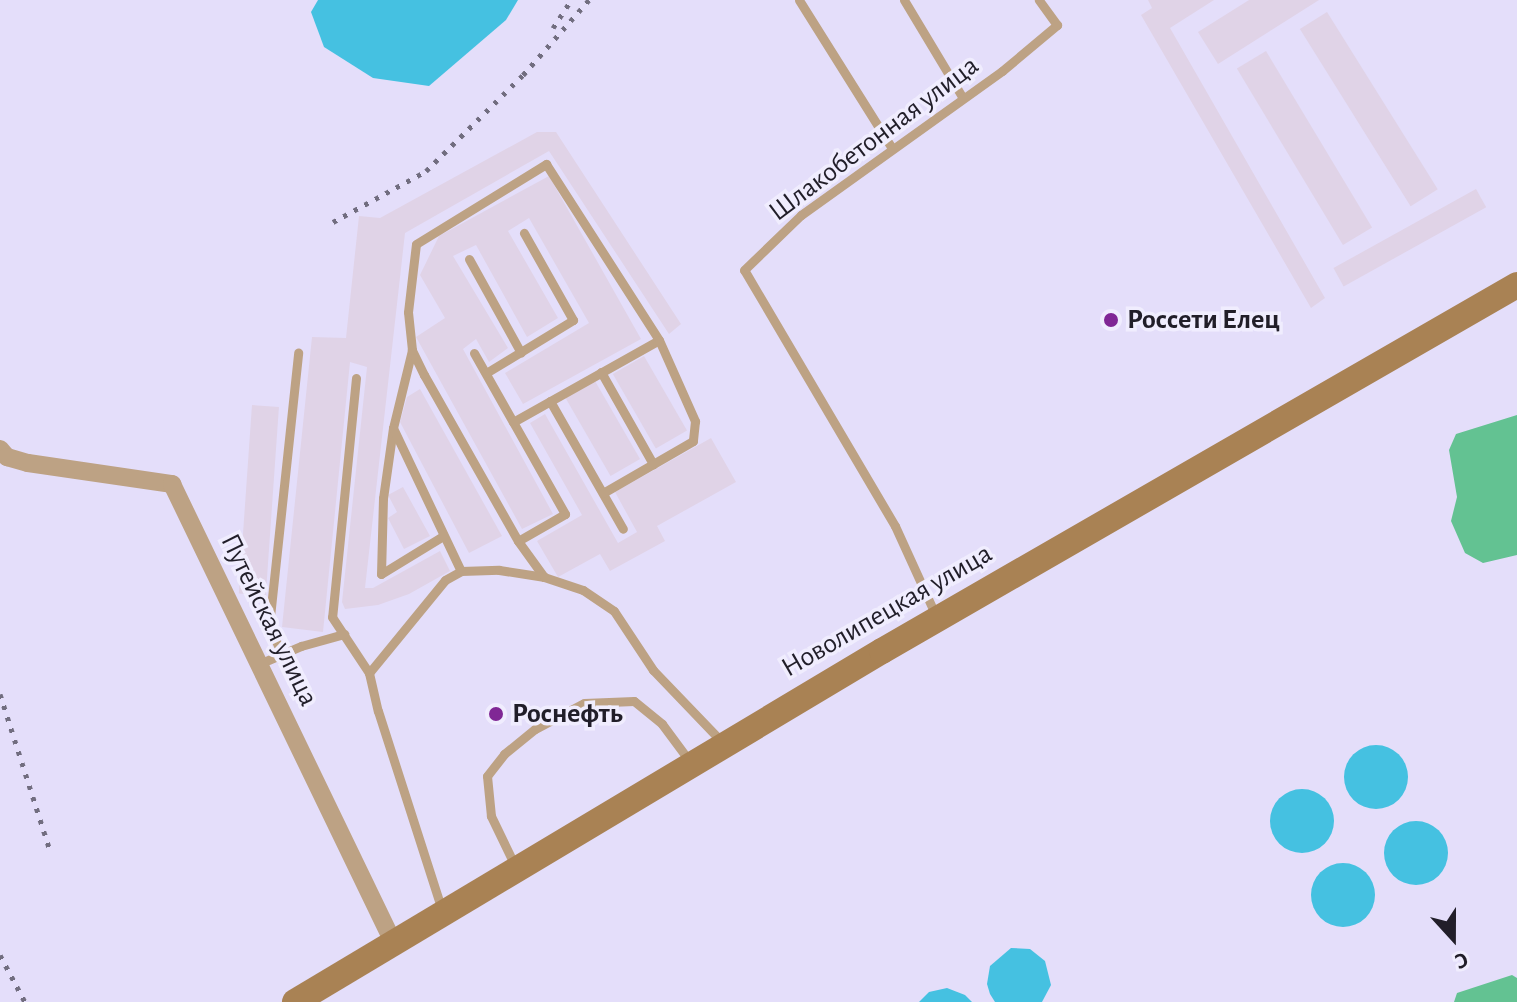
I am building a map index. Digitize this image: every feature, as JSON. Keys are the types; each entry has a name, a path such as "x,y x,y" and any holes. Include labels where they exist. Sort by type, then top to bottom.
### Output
{"street":[{"name":"Новолипецкая улица","path":"295,1002 691,763 1517,285"},
{"name":"Путейская улица","path":"0,449 7,457 28,463 172,484 393,942"}],"lane":[{"path":"799,0 892,148"},
{"path":"904,0 963,98"},
{"name":"Шлакобетонная улица","path":"937,619 895,526 744,270 801,215 963,98 1057,25 1039,0"},
{"path":"443,536 381,574 383,498 393,428 412,350 408,312 416,244 546,164 659,340 695,421 693,441 603,493"},
{"path":"486,373 573,320 524,233"},
{"path":"469,259 521,353"},
{"path":"513,422 659,340"},
{"path":"412,350 518,541 544,577"},
{"path":"282,654 269,626 298,353"},
{"path":"474,353 565,514 518,541"},
{"path":"601,372 653,464"},
{"path":"356,378 332,617 369,673 378,711 443,913"},
{"path":"550,401 623,529"},
{"path":"393,428 461,571"},
{"path":"369,673 445,580 461,571 499,570 544,577 583,590 614,611 653,670 724,744"},
{"path":"259,664 344,634"},
{"path":"516,868 491,816 487,776 504,754 535,729 584,703 634,701 662,724 691,763"}],"shaded area":[{"path":"1148,0 1214,0 1170,28 1325,298 1311,308 1141,15 1152,8"},
{"path":"1249,0 1319,0 1218,64 1198,32"},
{"path":"1327,12 1438,189 1411,206 1300,29"},
{"path":"1266,51 1372,228 1343,245 1237,69"},
{"path":"537,132 556,132 681,324 669,334 549,151 405,233 365,588 373,588 440,551 450,571 409,594 378,605 345,609 342,602 367,367 350,362 323,632 282,627 312,337 346,338 359,216 380,218"},
{"path":"549,176 641,339 523,404 505,373 589,323 529,218 508,231 558,318 527,337 476,245 453,256 508,348 489,362 476,339 463,349 553,514 522,529 416,337 445,318 420,275 439,236"},
{"path":"1476,189 1486,207 1344,286 1333,268"},
{"path":"644,356 687,430 656,448 613,374"},
{"path":"595,381 640,459 611,476 566,398"},
{"path":"420,389 502,536 469,553 400,422 407,397"},
{"path":"252,405 279,407 266,595 239,594"},
{"path":"545,414 618,543 637,532 615,492 711,438 736,482 657,526 665,541 610,571 600,554 558,577 537,541 582,515 530,423"},
{"path":"403,487 430,536 404,549 388,518 397,512 388,495"}],"green space":[{"path":"1517,415 1517,555 1483,563 1465,553 1451,521 1457,497 1449,450 1456,434"},
{"path":"1512,975 1517,978 1517,1002 1454,1002 1457,993"}],"water":[{"path":"318,0 518,0 506,20 429,86 373,78 324,47 311,12"},
{"path":"1370,745 1382,745 1399,754 1406,765 1406,789 1399,800 1382,809 1370,809 1358,804 1349,795 1344,783 1344,771 1349,759 1358,750"},
{"path":"1296,789 1308,789 1325,798 1332,809 1332,833 1325,844 1308,853 1296,853 1284,848 1275,839 1270,827 1270,815 1275,803 1284,794"},
{"path":"1410,821 1422,821 1439,830 1446,841 1446,865 1439,876 1422,885 1410,885 1398,880 1389,871 1384,859 1384,847 1389,835 1398,826"},
{"path":"1337,863 1349,863 1366,872 1373,883 1373,907 1366,918 1349,927 1337,927 1325,922 1316,913 1311,901 1311,889 1316,877 1325,868"},
{"path":"1011,948 1030,949 1045,961 1051,985 1042,1002 995,1002 990,994 987,984 990,966"},
{"path":"947,988 965,995 972,1002 919,1002 929,992"}],"railway":[{"path":"553,28 571,0"},
{"path":"333,222 426,171 523,75 589,0"},
{"path":"0,694 49,848"},
{"path":"0,955 25,1002"}],"place":[{"name":"Россети Елец","path":"1111,320"},
{"name":"Роснефть","path":"496,714"}]}
